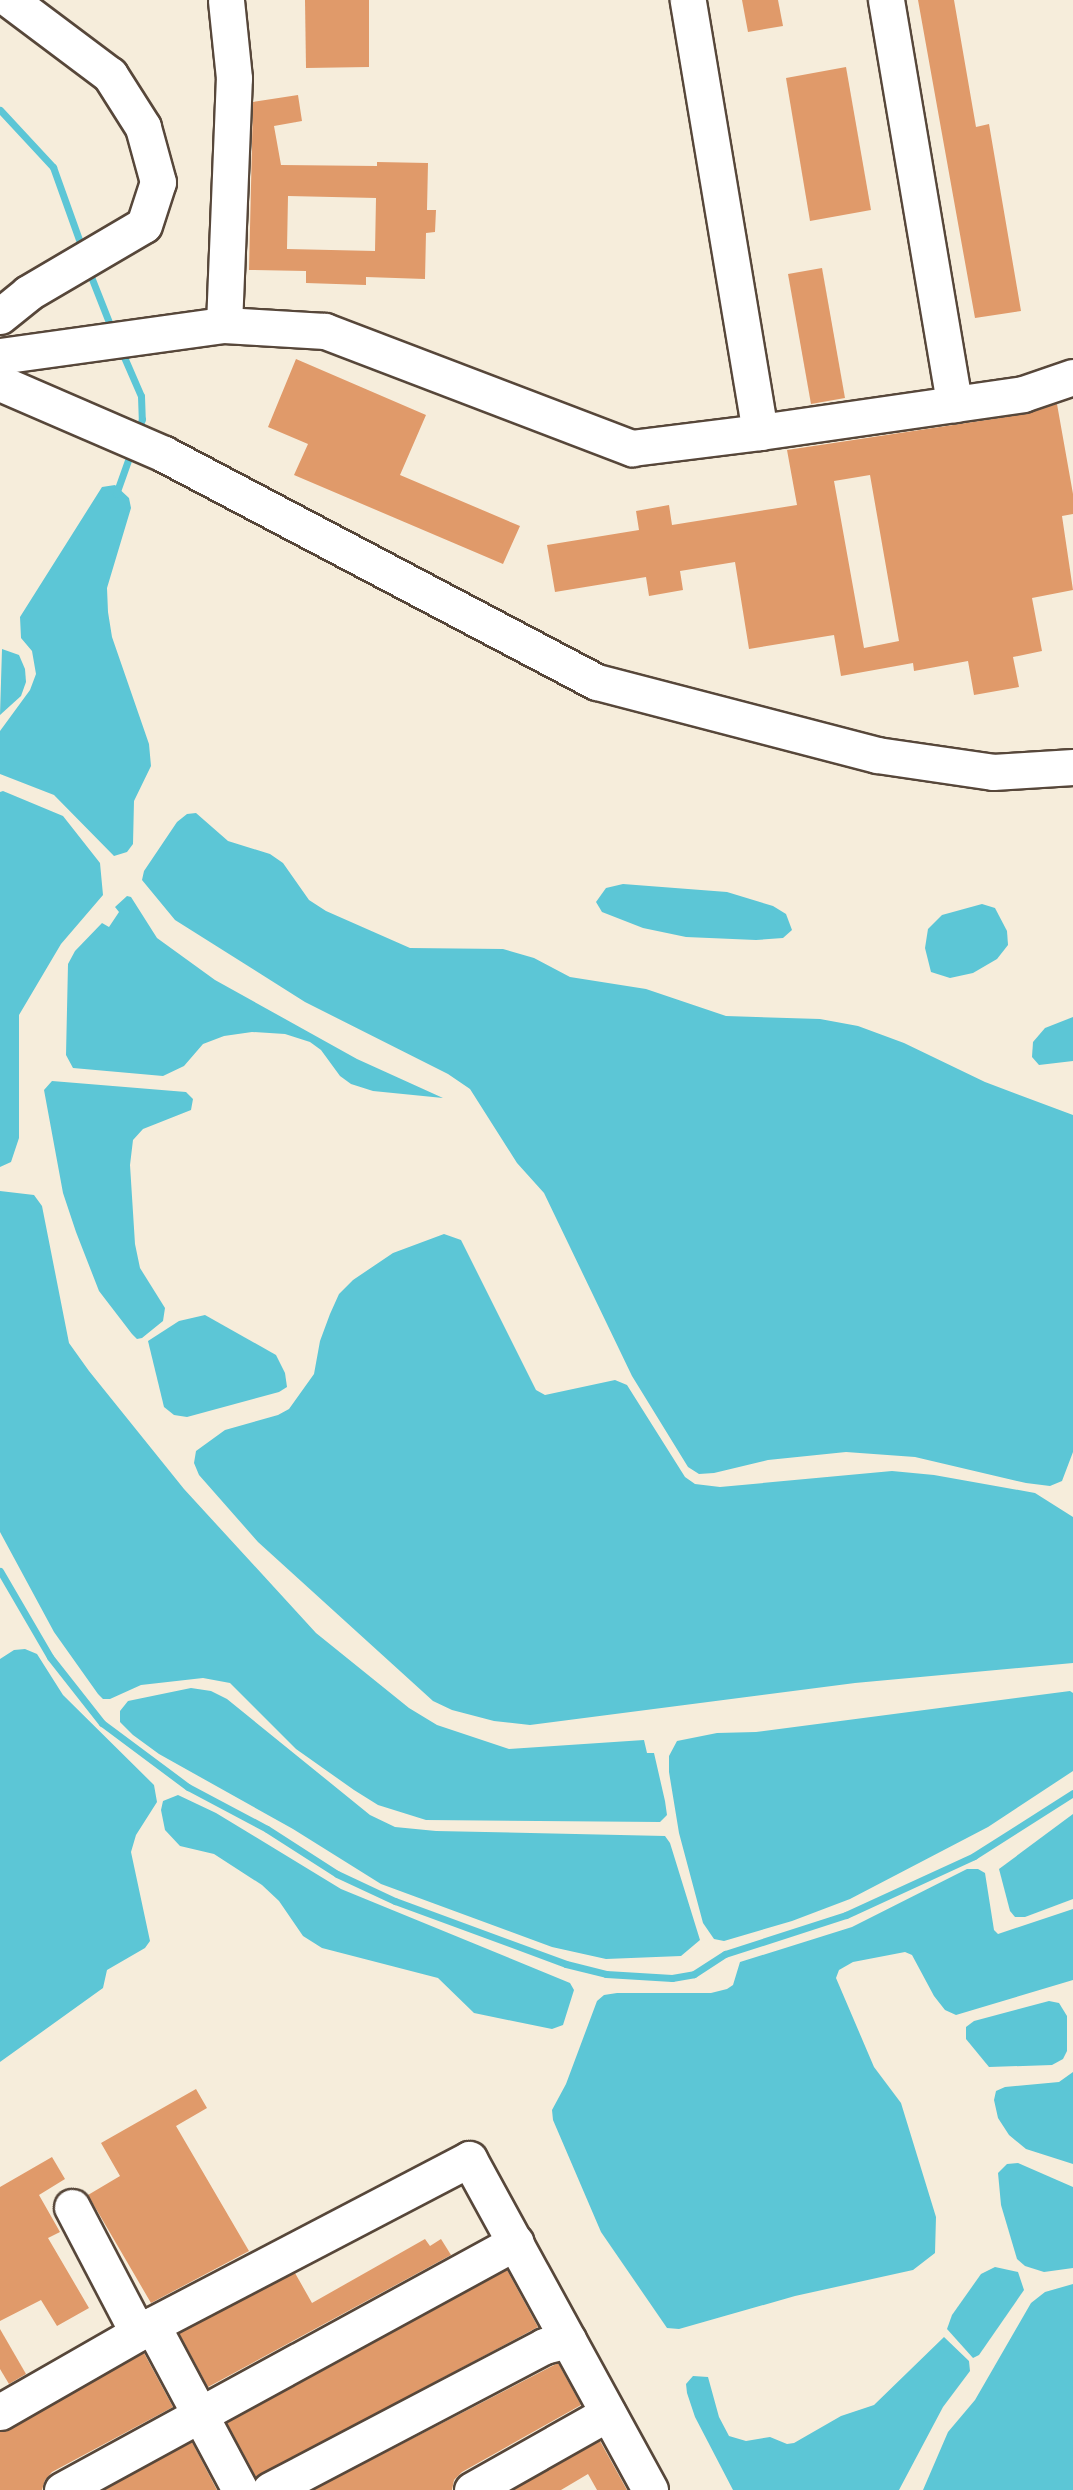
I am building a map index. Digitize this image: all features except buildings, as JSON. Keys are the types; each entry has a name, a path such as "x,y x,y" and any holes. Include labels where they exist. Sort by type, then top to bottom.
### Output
{"street":[{"path":"0,316 28,293 144,225 158,182 143,127 110,75 10,0"},
{"path":"211,327 233,78 226,0"},
{"path":"688,0 760,432"},
{"path":"886,0 954,404"},
{"path":"0,356 76,348 211,327 325,331 632,448 1023,394 1073,377"},
{"path":"0,383 164,454 597,682 877,755 993,772 1073,766"},
{"path":"0,2412 145,2329 469,2159 650,2490"},
{"path":"72,2207 145,2329 201,2414 240,2490"},
{"path":"62,2490 516,2242"},
{"path":"270,2490 544,2346 568,2340"},
{"path":"472,2490 608,2413"}],"water":[{"path":"115,485 129,498 131,508 107,588 108,612 112,637 149,744 151,766 134,801 133,844 127,852 114,856 54,795 0,774 0,731 30,690 36,674 32,651 21,638 20,617 102,487"},
{"path":"2,649 19,655 25,669 26,682 21,696 0,715"},
{"path":"0,792 63,816 100,863 103,895 61,944 19,1015 19,1138 11,1162 0,1167"},
{"path":"196,813 228,841 270,854 283,863 309,900 326,911 410,948 503,949 534,958 570,977 646,989 726,1016 820,1019 858,1026 904,1043 985,1082 1073,1115 1073,1452 1062,1481 1050,1486 1026,1483 915,1457 846,1452 768,1460 714,1473 699,1474 688,1467 632,1376 544,1193 517,1163 470,1089 448,1074 305,1002 175,920 142,880 144,871 177,822 187,814"},
{"path":"623,884 727,892 773,906 786,914 792,930 783,938 756,940 686,937 643,928 602,912 596,902 606,888"},
{"path":"127,896 131,897 157,938 215,980 357,1059 443,1098 373,1091 351,1084 340,1076 321,1050 310,1042 285,1034 252,1032 224,1036 203,1044 184,1066 163,1076 73,1068 66,1055 68,964 75,951 102,923 109,927 119,912 115,907"},
{"path":"982,904 995,908 1007,931 1008,945 997,959 973,973 950,978 931,972 925,948 928,929 942,915"},
{"path":"1073,1017 1073,1061 1039,1065 1032,1057 1033,1042 1045,1028"},
{"path":"52,1081 186,1092 193,1099 191,1110 143,1129 133,1140 130,1165 135,1244 140,1268 165,1308 163,1321 142,1338 137,1339 132,1334 99,1291 76,1232 63,1193 44,1090"},
{"path":"0,1191 34,1195 42,1206 69,1343 89,1371 184,1489 316,1633 409,1708 437,1725 509,1749 644,1740 647,1753 654,1753 667,1815 660,1822 426,1820 378,1805 354,1790 296,1749 230,1683 203,1678 141,1685 110,1699 103,1699 54,1632 0,1532"},
{"path":"444,1234 461,1240 536,1390 545,1395 615,1380 627,1385 685,1477 695,1484 720,1487 892,1471 934,1475 1035,1493 1073,1517 1073,1663 855,1683 530,1725 494,1721 452,1710 433,1701 258,1542 199,1475 194,1463 196,1451 225,1430 278,1415 289,1409 314,1374 320,1341 330,1314 339,1294 353,1280 393,1253"},
{"path":"205,1315 276,1355 285,1373 287,1387 279,1392 187,1417 174,1415 164,1407 148,1341 179,1321"},
{"path":"25,1649 37,1654 63,1695 154,1785 157,1802 136,1835 131,1852 150,1941 145,1948 107,1970 103,1988 0,2062 0,1659 14,1650"},
{"path":"191,1688 211,1691 227,1699 370,1815 395,1827 436,1831 665,1836 670,1843 700,1940 681,1956 606,1959 552,1947 381,1884 293,1829 159,1754 120,1722 120,1711 128,1701"},
{"path":"1070,1691 1073,1693 1073,1771 988,1827 850,1899 792,1921 724,1941 714,1939 703,1923 679,1833 669,1772 669,1756 677,1741 717,1733 756,1732"},
{"path":"178,1795 216,1813 341,1889 570,1983 574,1990 563,2025 552,2029 474,2013 438,1978 322,1948 303,1936 279,1901 262,1885 214,1854 180,1846 165,1830 161,1810 163,1801"},
{"path":"1073,1814 1073,1899 1025,1917 1015,1917 1010,1911 999,1869"},
{"path":"967,1869 978,1869 985,1873 994,1930 998,1934 1073,1909 1073,1980 956,2015 945,2010 934,1996 912,1955 905,1952 853,1962 839,1970 836,1978 874,2067 901,2103 936,2217 935,2253 913,2270 795,2296 679,2329 667,2328 601,2232 553,2120 552,2110 566,2084 597,2001 604,1995 617,1993 711,1993 727,1989 733,1985 740,1962 852,1927"},
{"path":"1049,2001 1059,2003 1067,2016 1067,2051 1063,2059 1052,2065 989,2067 966,2039 966,2027 974,2021"},
{"path":"1073,2072 1073,2164 1026,2149 1009,2135 998,2118 994,2100 996,2091 1005,2087 1059,2082"},
{"path":"1018,2163 1073,2187 1073,2268 1044,2272 1025,2266 1017,2259 1001,2205 998,2173 1007,2164"},
{"path":"995,2267 1018,2272 1024,2290 979,2355 973,2358 947,2329 952,2315 981,2274"},
{"path":"1073,2284 1073,2490 923,2490 948,2432 975,2400 1031,2303 1045,2292"},
{"path":"944,2337 969,2361 970,2371 943,2407 899,2490 733,2490 695,2417 687,2393 686,2384 693,2376 708,2377 719,2417 729,2436 746,2441 770,2437 787,2444 794,2443 841,2416 874,2405"}],"waterway":[{"path":"0,110 53,167 83,251"},
{"path":"88,269 112,330"},
{"path":"121,350 141,396 142,419 138,431"},
{"path":"116,494 132,449"},
{"path":"0,1571 50,1657 102,1723 188,1787 267,1829 337,1874 395,1901 566,1964 606,1974 672,1978 694,1974 725,1954 846,1915 974,1856 1073,1793"}]}
